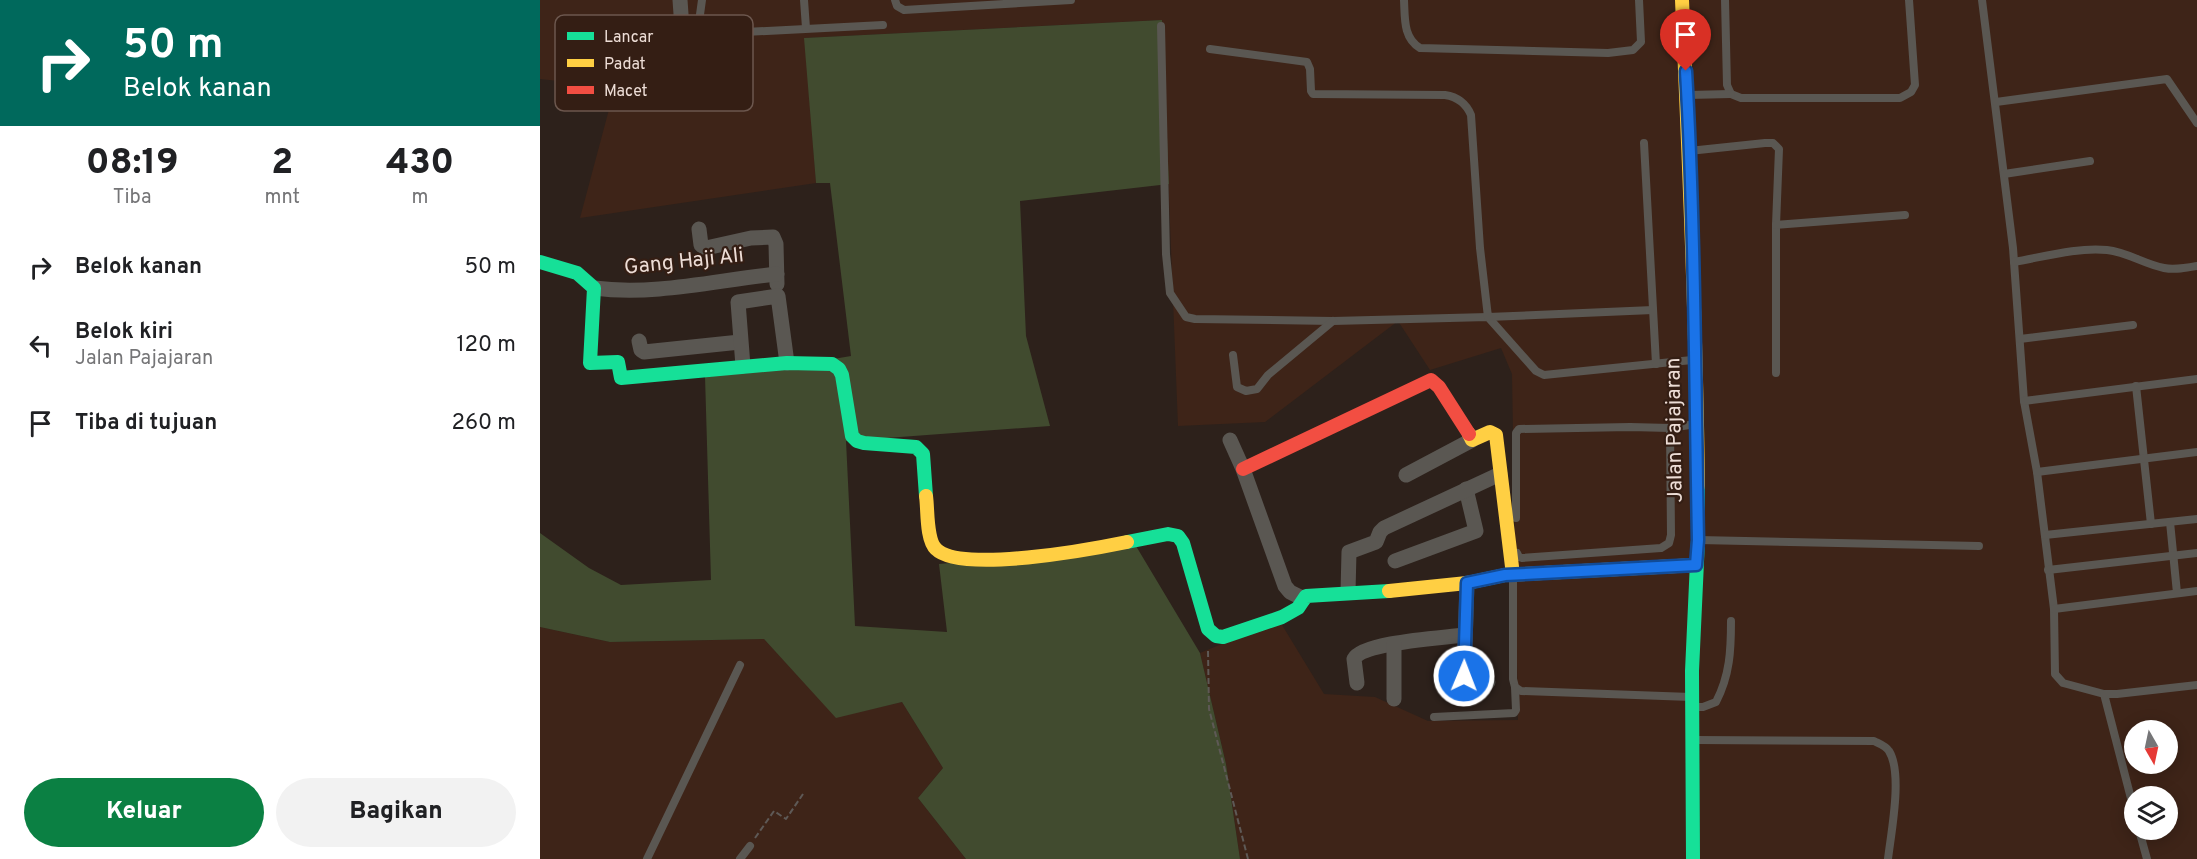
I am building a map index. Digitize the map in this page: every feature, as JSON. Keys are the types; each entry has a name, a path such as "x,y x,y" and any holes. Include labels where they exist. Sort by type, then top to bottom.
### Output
{"street":[{"path":"680,0 681,15"},
{"name":"Jalan Pajajaran","path":"1682,0 1688,95 1697,424 1698,540 1692,702 1693,859"},
{"path":"699,229 701,245 706,248 751,238 773,237 776,244 778,296 787,363"},
{"path":"540,262 578,272 588,278 594,288 591,364 617,362 620,376 623,378 787,363 825,363 832,364 839,369 842,375 850,430 857,441 916,447 923,454 931,546 940,553 996,561 1024,560 1174,534 1183,543 1208,629 1216,636 1224,637 1282,617 1298,608 1304,599 1317,594 1389,591 1467,583 1513,575 1696,565"},
{"name":"Gang Haji Ali","path":"594,288 618,291 685,286 777,274"},
{"path":"743,366 738,302 778,296"},
{"path":"639,341 643,352 740,342"},
{"path":"1243,469 1428,380 1436,382 1472,440"},
{"path":"1406,475 1472,440 1490,432 1496,435 1513,575"},
{"path":"1230,440 1243,469 1285,586 1290,592 1304,599"},
{"path":"1348,592 1349,552 1376,542 1384,528 1500,474"},
{"path":"1395,561 1476,531 1466,489"},
{"path":"1467,583 1464,635 1465,680 1488,682"},
{"path":"1357,683 1355,656 1363,650 1464,635"},
{"path":"1394,644 1394,699"}],"lane":[{"path":"700,15 702,0"},
{"path":"804,0 806,28"},
{"path":"895,0 897,6 904,10 1071,0"},
{"path":"1404,0 1406,30 1415,45 1420,48 1608,53 1633,50 1641,42 1639,0"},
{"path":"1725,0 1727,85 1731,94"},
{"path":"1688,95 1731,94 1741,98 1900,98 1911,92 1915,85 1909,0"},
{"path":"1982,0 2014,262 2024,400 2037,472 2054,609 2055,674 2063,683 2104,694 2197,685"},
{"path":"753,31 883,25"},
{"path":"1161,26 1166,254 1170,293 1186,317 1333,321 1653,310"},
{"path":"1210,49 1307,62 1313,94 1445,95 1456,97 1468,107 1471,115 1480,248 1488,317 1536,372 1544,375 1694,359"},
{"path":"1996,102 2167,79 2197,123"},
{"path":"1644,143 1656,364"},
{"path":"1689,151 1765,143 1776,145 1779,149 1776,225 1776,373"},
{"path":"2004,174 2090,161"},
{"path":"1776,225 1905,214"},
{"path":"2014,262 2090,249 2127,254 2166,269 2197,266"},
{"path":"1233,355 1237,387 1246,391 1257,389 1268,375 1333,321"},
{"path":"2020,339 2133,325"},
{"path":"2024,400 2197,379"},
{"path":"2136,386 2151,524"},
{"path":"1670,428 1671,535 1669,543 1661,548 1519,557 1516,553 1516,433 1519,429 1670,428 1697,424"},
{"path":"2037,472 2197,453"},
{"path":"2045,535 2197,519"},
{"path":"2170,522 2177,593"},
{"path":"1698,540 1978,546"},
{"path":"2048,570 2197,553"},
{"path":"1434,717 1514,714 1516,710 1513,679 1513,575"},
{"path":"2054,609 2197,591"},
{"path":"1515,687 1521,691 1692,702 1703,706 1716,702 1726,683 1731,646 1731,621"},
{"path":"647,859 740,665"},
{"path":"2104,694 2128,786"},
{"path":"1692,740 1874,741 1885,746 1895,765 1895,799 1888,859"},
{"path":"2142,840 2147,859"},
{"path":"740,859 750,846"}],"path":[{"path":"1208,629 1209,709 1248,859"},
{"path":"750,846 774,811 786,819 803,794"}],"shaded area":[{"path":"540,0 2197,0 2197,859 1240,859 1226,764 1200,653 1279,620 1324,694 1375,697 1428,721 1518,720 1512,374 1501,348 1430,370 1398,321 1265,422 1178,426 1162,20 805,38 816,183 580,218 609,111 753,111 753,15 555,15 555,81 540,79"},
{"path":"540,627 610,642 764,639 836,717 902,702 943,768 918,798 966,859 540,859"}],"green space":[{"path":"1162,20 1169,184 1020,201 1026,336 1050,426 846,441 855,626 947,632 939,564 1136,546 1200,653 1226,764 1240,859 966,859 918,798 943,768 902,702 836,718 764,639 610,642 540,627 540,533 589,568 621,585 711,580 705,376 750,373 851,356 830,183 816,183 804,38"}],"traffic: fast":[{"path":"540,262 577,273 594,288 590,363 618,362 621,378 787,363 832,364 839,369 842,375 852,436 864,443 916,447 923,454 926,496"},
{"path":"1693,859 1692,671 1698,486"},
{"path":"1127,542 1168,534 1178,536 1183,543 1208,629 1216,636 1223,637 1282,617 1298,608 1306,596 1389,591"}],"traffic: slow":[{"path":"1682,0 1690,182 1698,486"},
{"path":"1469,434 1472,440 1490,432 1496,435 1513,575"},
{"path":"926,496 930,539 936,549 950,556 998,560 1028,558 1127,542"},
{"path":"1389,591 1467,583 1505,575 1696,565"}],"traffic: jam":[{"path":"1243,469 1431,380 1439,387 1469,434"}],"route":[{"path":"1464,676 1467,583 1505,575 1696,565 1698,540 1695,294 1686,71"}]}
